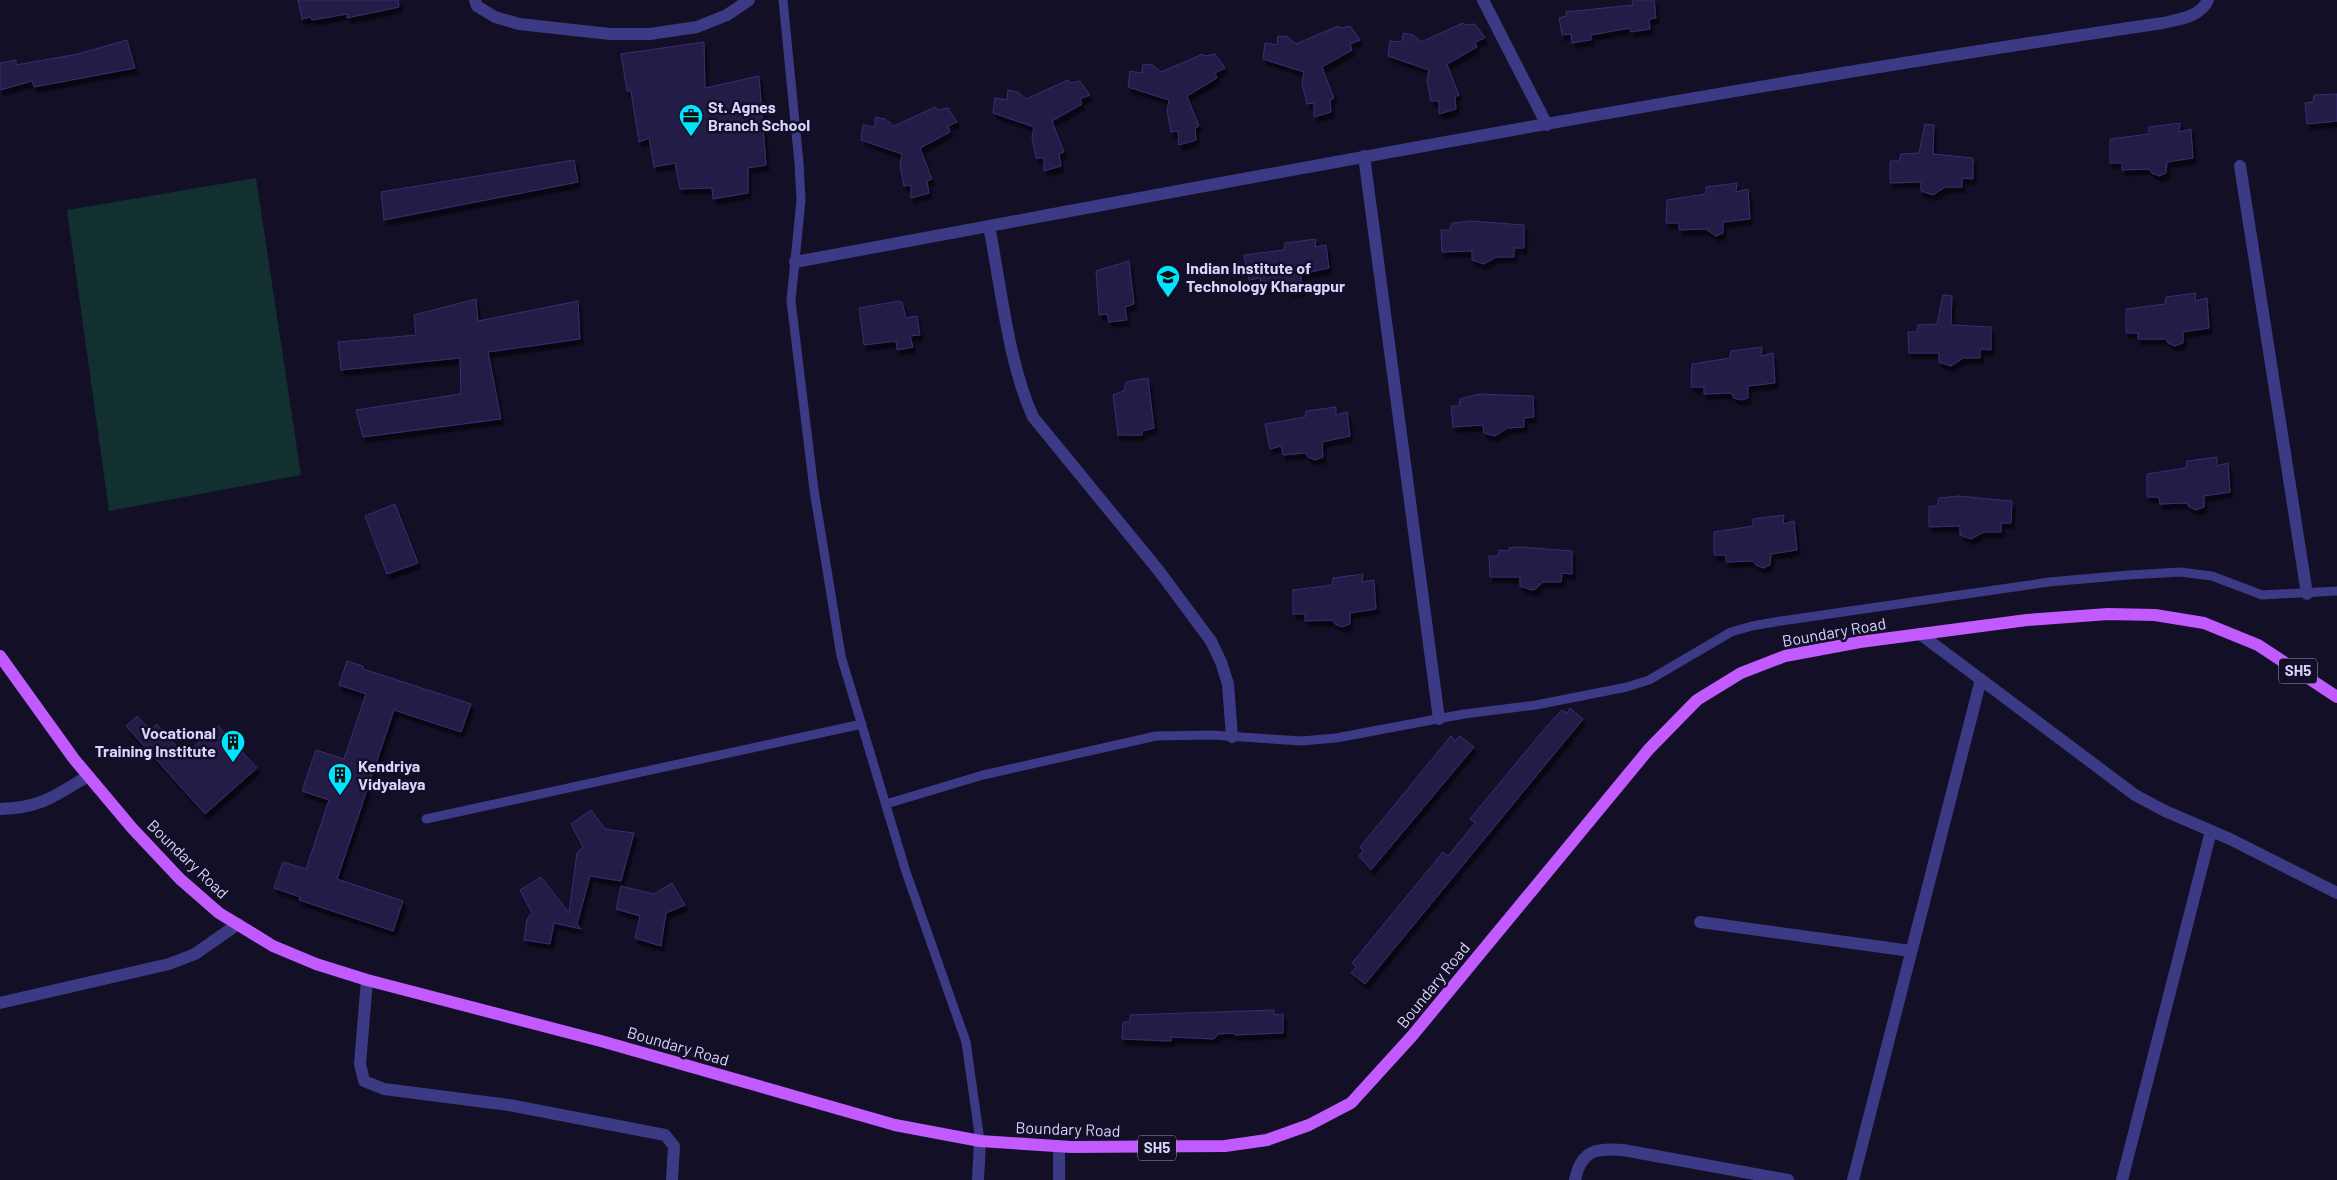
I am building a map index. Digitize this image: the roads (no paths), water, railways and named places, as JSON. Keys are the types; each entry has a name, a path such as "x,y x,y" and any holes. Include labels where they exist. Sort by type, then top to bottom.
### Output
{"main road":[{"name":"Boundary Road","path":"0,656 88,776 132,828 180,879 219,913 282,950 316,964 366,980 601,1041 895,1126 980,1141 1059,1147 1151,1148 1225,1146 1267,1140 1309,1126 1351,1103 1412,1036 1649,749 1697,700 1741,673 1785,656 1860,642 2027,620 2108,614 2155,615 2204,623 2258,645 2337,697"}],"street":[{"path":"475,0 477,6 496,17 519,24 610,34 650,34 697,27 727,15 749,0"},
{"path":"1483,0 1547,125"},
{"path":"795,262 1364,156 1962,53 2163,23 2193,16 2206,5 2208,0"},
{"path":"1364,156 1439,719"},
{"path":"2240,166 2307,594"},
{"path":"989,226 1017,370 1025,398 1033,416 1158,571 1211,641 1221,662 1228,684 1232,737"},
{"path":"1920,634 2135,795 2337,893"},
{"path":"1853,1180 1981,679"},
{"path":"0,809 29,807 44,803 88,776"},
{"path":"2122,1180 2211,831"},
{"path":"1700,922 1911,951"},
{"path":"0,1003 169,964 195,954 238,924"},
{"path":"366,980 360,1064 364,1081 384,1089 509,1105 665,1135 674,1146 672,1180"},
{"path":"978,1180 980,1141"},
{"path":"1059,1147 1059,1180"},
{"path":"1575,1180 1578,1168 1588,1153 1603,1149 1623,1150 1788,1180"}],"lane":[{"path":"783,0 801,200 792,301 814,490 842,656 909,881 966,1042 980,1141"},
{"path":"886,804 983,775 1156,736 1211,735 1302,742 1536,705 1626,687 1648,680 1731,632 1752,626 1800,618 2049,582 2180,572 2212,576 2262,595 2337,591"},
{"path":"426,818 862,724"}],"place":[{"name":"St. Agnes Branch School","path":"691,137"},
{"name":"Indian Institute of Technology Kharagpur","path":"1168,298"},
{"name":"Vocational Training Institute","path":"233,763"},
{"name":"Kendriya Vidyalaya","path":"340,796"}]}
